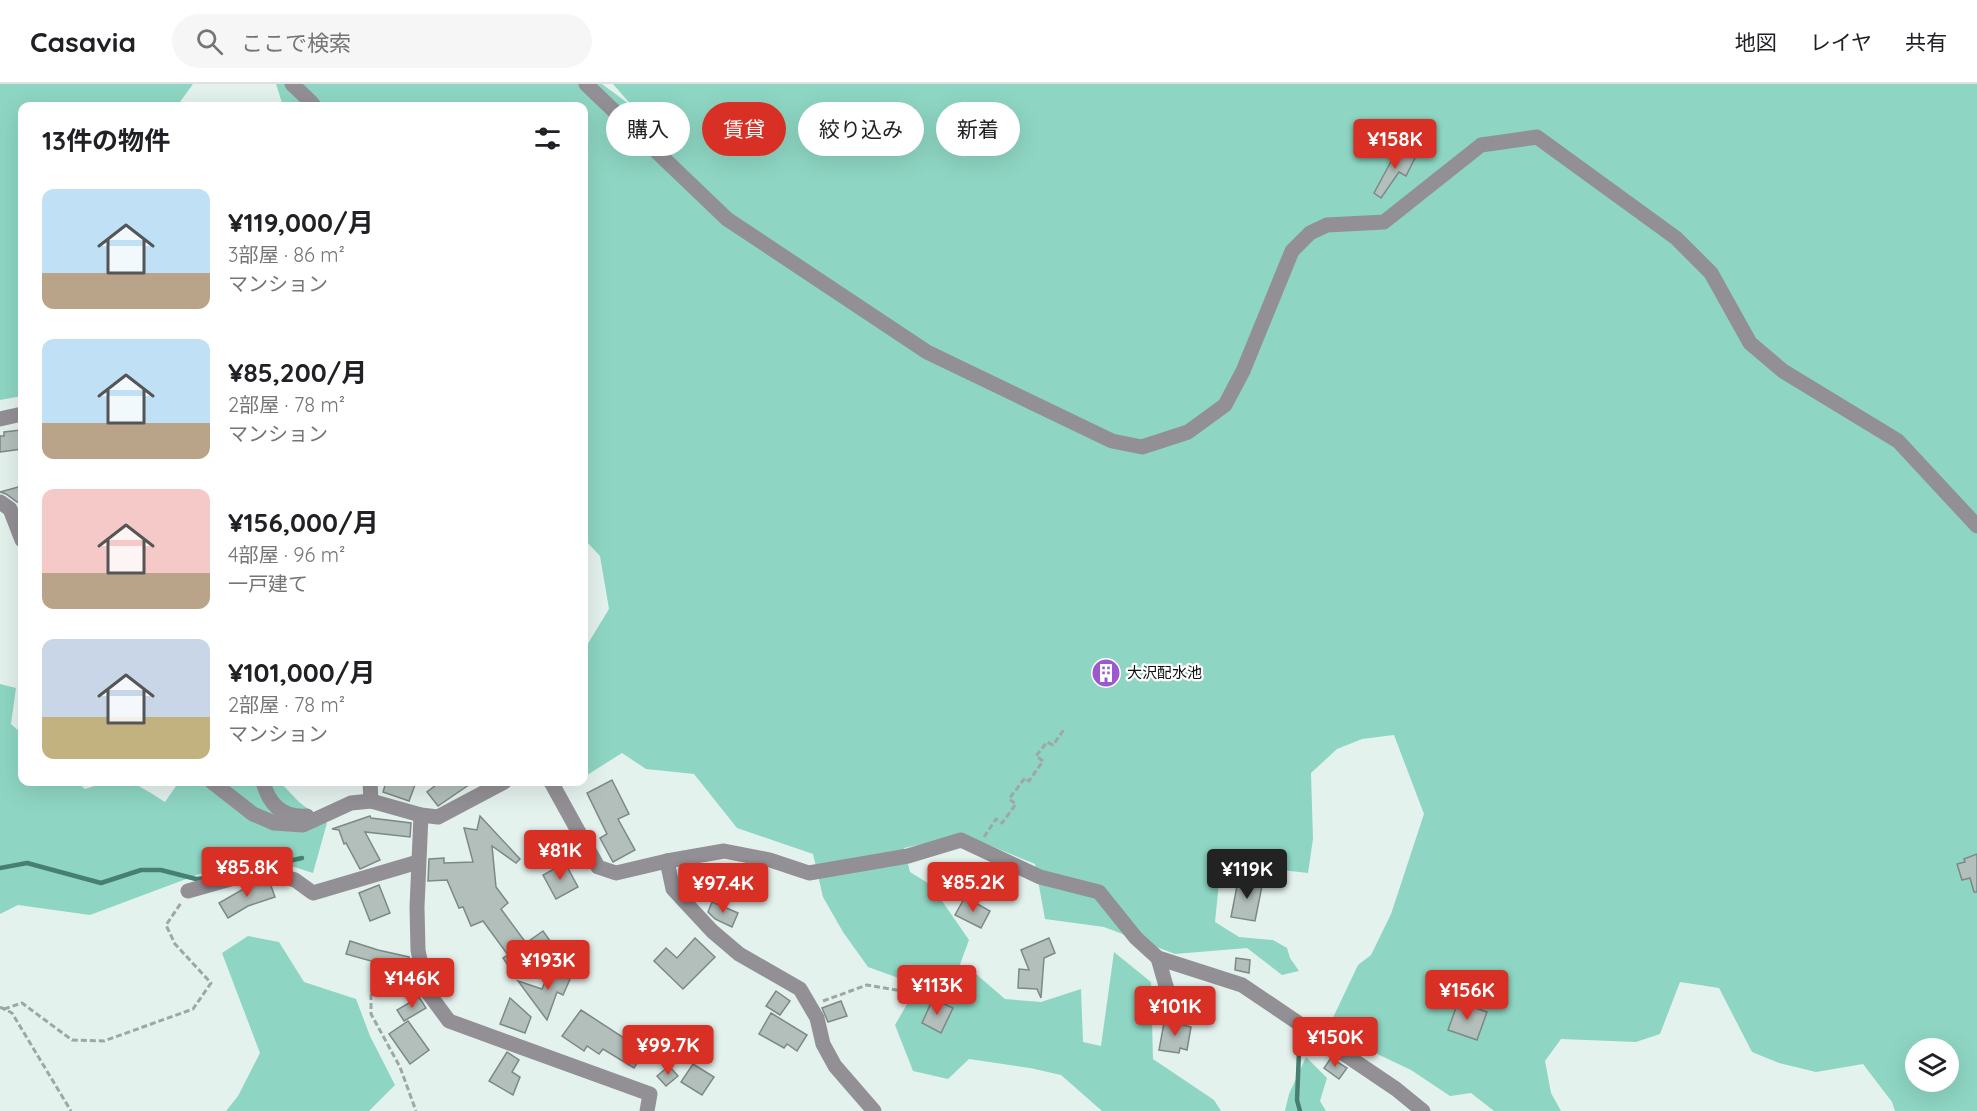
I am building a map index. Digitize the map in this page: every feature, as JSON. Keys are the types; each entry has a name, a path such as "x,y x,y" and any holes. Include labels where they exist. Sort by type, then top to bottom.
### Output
{"street":[{"path":"292,84 312,102"},
{"path":"586,84 727,219 927,352 1112,441 1142,447 1188,432 1225,405 1243,371 1292,251 1310,233 1327,225 1384,222 1481,145 1537,137 1676,238 1711,273 1749,343 1783,371 1898,441 1977,526"},
{"path":"0,419 18,415"},
{"path":"0,502 17,512"},
{"path":"217,786 253,814 274,823 303,825 351,803 371,801 421,815 438,817 496,786"},
{"path":"264,786 268,798 280,809 295,817 326,814"},
{"path":"370,786 371,801"},
{"path":"553,786 598,867 616,873 724,851 770,860 809,873 908,856 961,840 1040,877 1099,892 1136,938 1158,958 1242,985 1396,1089 1423,1111"},
{"path":"421,815 418,862 418,950 426,990 450,1022 650,1094 647,1111"},
{"path":"667,861 673,889 712,930 739,954 800,989 817,1018 823,1044 835,1066 874,1111"},
{"path":"188,891 262,870 295,880 313,893 418,862"},
{"path":"1158,958 1174,1014"}],"path":[{"path":"977,848 996,819 1002,823 1016,804 1010,799 1025,778 1029,781 1043,761 1036,756 1047,742 1053,745 1065,728"},
{"path":"2,1008 22,1004 72,1041 104,1041 194,1009 211,983 175,944 166,925 188,891"},
{"path":"416,1111 400,1067 371,1014 371,995 383,981 426,990"},
{"path":"810,1006 867,985 914,993"},
{"path":"2,1008 12,1013 71,1111"}],"green space":[{"path":"0,84 193,84 180,102 18,102 18,397 0,400"},
{"path":"276,84 602,84 626,102 606,102 606,156 690,156 690,102 629,102 613,84 1977,84 1977,1111 1895,1111 1892,1102 1863,1064 1816,1072 1779,1063 1752,1052 1719,988 1680,982 1660,1034 1636,1042 1561,1039 1545,1061 1551,1093 1561,1111 1494,1111 1471,1093 1450,1096 1411,1070 1373,1052 1330,1024 1358,965 1371,955 1391,914 1424,814 1394,735 1362,739 1337,749 1311,773 1313,839 1308,873 1221,863 1215,922 1239,937 1273,940 1287,948 1290,958 1299,971 1282,975 1247,948 1175,954 1104,927 1045,919 1035,864 964,835 904,848 910,872 931,885 969,940 955,978 976,974 1005,999 1041,1002 1081,989 1083,1042 1101,1046 1114,952 1151,982 1153,1059 1214,1100 1221,1111 1102,1111 1061,1075 969,1059 948,1079 913,1071 895,1025 918,985 868,967 843,932 823,897 813,854 737,828 694,774 646,769 622,753 588,774 588,643 609,609 600,556 588,543 588,102 282,102"},
{"path":"0,684 16,688 11,724 18,730 18,786 82,786 85,789 96,786 137,786 165,802 176,786 284,786 299,802 327,823 313,873 253,854 90,915 18,905 0,914"},
{"path":"248,936 279,942 304,982 356,999 370,1036 395,1085 369,1111 226,1111 238,1096 260,1053 222,953"},
{"path":"1306,1057 1327,1078 1320,1101 1326,1111 1285,1111 1289,1094"}],"building":[{"path":"1399,147 1416,156 1406,176 1399,172 1381,198 1374,193"},
{"path":"18,430 18,450 0,452 0,436 4,436 4,432"},
{"path":"18,487 18,502 6,494 0,492"},
{"path":"612,780 629,814 618,819 635,850 613,862 600,838 607,834 587,793"},
{"path":"385,786 415,786 409,801 383,792"},
{"path":"435,786 467,786 438,806 427,792"},
{"path":"370,816 371,818 411,823 410,837 365,832 380,860 360,869 346,843 344,844 339,830 332,829"},
{"path":"480,816 520,859 516,863 492,846 496,887 508,903 501,909 526,943 543,931 553,945 513,973 503,958 508,955 483,921 471,926 463,907 459,908 447,880 428,881 429,859 444,858 444,863 473,862 464,828 477,830"},
{"path":"1977,854 1977,892 1974,892 1970,878 1962,880 1957,864"},
{"path":"565,863 578,887 556,899 543,875"},
{"path":"685,871 712,875 710,890 683,886"},
{"path":"1250,878 1263,881 1255,921 1231,917 1238,881 1249,884"},
{"path":"265,881 270,883 275,897 248,906 228,918 219,903 247,887"},
{"path":"379,885 390,913 370,921 359,893"},
{"path":"965,897 990,911 981,928 955,915"},
{"path":"712,902 738,913 732,927 715,919 708,912"},
{"path":"695,938 715,957 683,989 654,961 666,948 677,958"},
{"path":"1049,938 1055,953 1044,958 1041,998 1037,989 1018,988 1019,969 1029,970 1021,950"},
{"path":"350,941 409,957 411,963 407,981 387,976 389,966 346,954"},
{"path":"1236,958 1250,960 1249,973 1235,970"},
{"path":"551,968 571,977 563,995 557,992 547,1020 518,981 542,989"},
{"path":"776,991 790,1001 780,1015 766,1006"},
{"path":"419,997 426,1008 404,1021 397,1010"},
{"path":"510,998 531,1017 525,1033 500,1024"},
{"path":"841,1001 847,1016 828,1022 822,1008"},
{"path":"938,1001 953,1008 941,1033 922,1023 931,1003 937,1005"},
{"path":"1458,1002 1487,1012 1477,1040 1448,1030"},
{"path":"581,1010 644,1051 634,1068 603,1049 599,1054 587,1046 584,1051 562,1036"},
{"path":"771,1013 807,1035 797,1051 787,1044 784,1048 759,1034"},
{"path":"1165,1017 1172,1024 1184,1020 1183,1025 1191,1027 1187,1050 1180,1048 1179,1053 1159,1050"},
{"path":"408,1021 429,1050 410,1064 389,1034"},
{"path":"507,1052 519,1060 512,1072 520,1077 513,1095 489,1081"},
{"path":"1331,1058 1347,1068 1339,1079 1324,1068"},
{"path":"693,1064 714,1077 702,1095 681,1082"},
{"path":"669,1066 678,1076 666,1086 657,1076"}],"waterway":[{"path":"267,866 302,858"},
{"path":"0,868 27,863 101,883 141,870 161,870 196,879 209,878"},
{"path":"1299,1052 1297,1100 1300,1111"}],"place":[{"name":"大沢配水池","path":"1106,673"}]}
